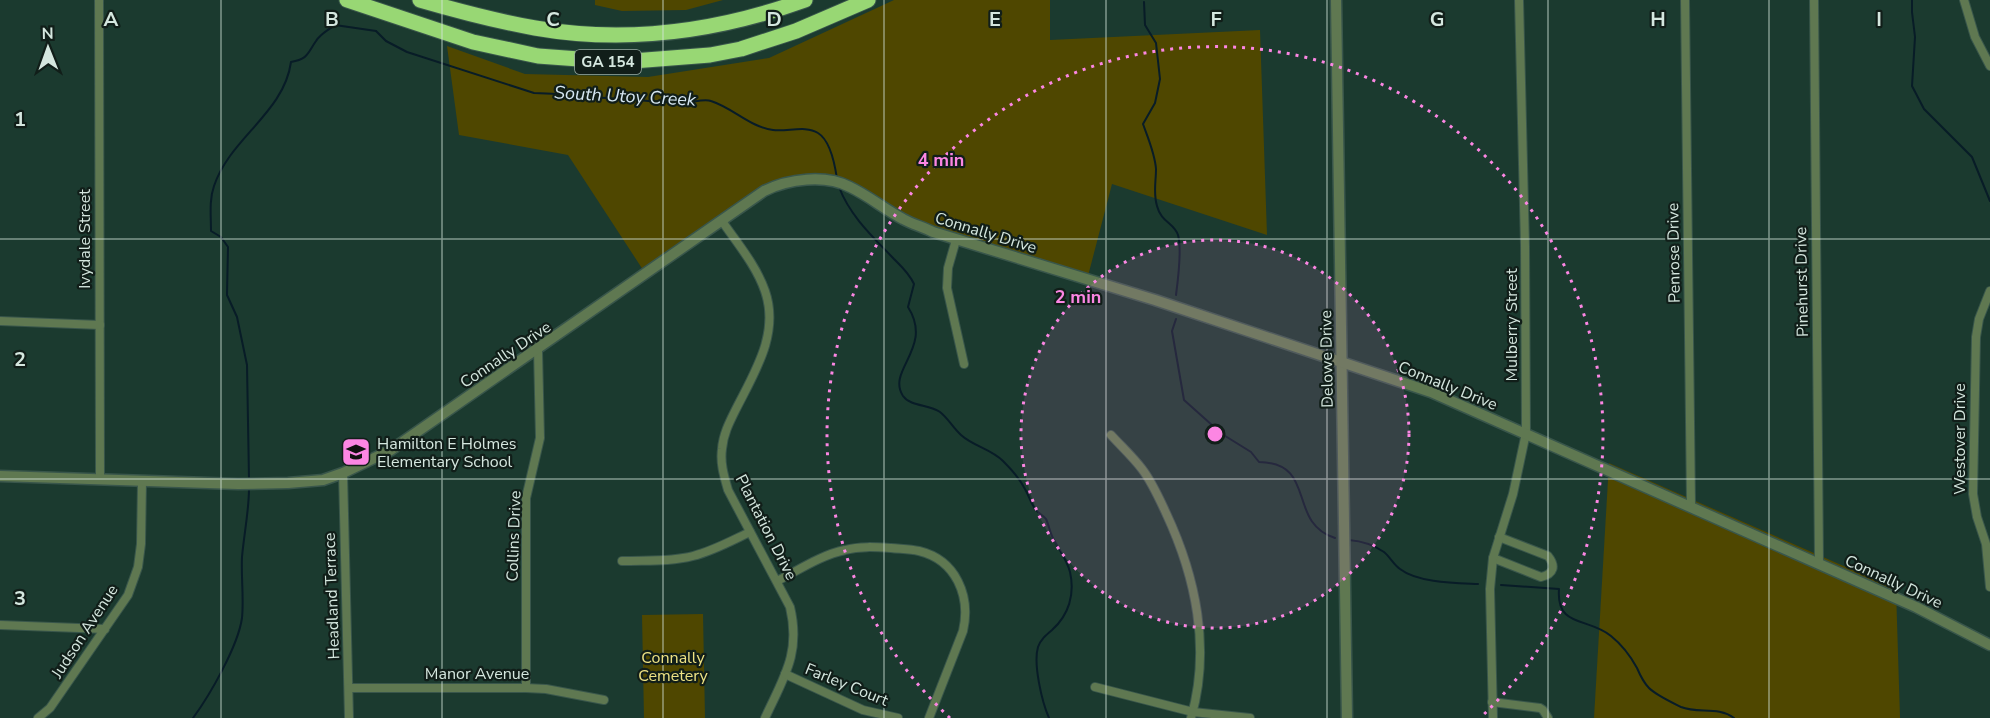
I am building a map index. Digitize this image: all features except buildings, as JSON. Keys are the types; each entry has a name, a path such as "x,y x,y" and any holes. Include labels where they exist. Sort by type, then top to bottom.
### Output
{"highway":[{"name":"GA 154","path":"347,0 473,42 538,56 620,62 710,55 741,49 796,31 868,0"},
{"name":"GA 154","path":"420,0 485,18 537,28 592,34 650,35 709,26 770,12 805,0"}],"street":[{"name":"Ivydale Street","path":"99,0 100,479"},
{"name":"Delowe Drive","path":"1335,0 1347,718"},
{"name":"Mulberry Street","path":"1493,718 1490,589 1493,558 1513,494 1526,433 1525,246 1519,0"},
{"name":"Penrose Drive","path":"1685,0 1691,506"},
{"name":"Pinehurst Drive","path":"1814,0 1819,563"},
{"path":"1964,0 1975,37 1990,66"},
{"name":"Connally Drive","path":"0,476 238,484 323,480 343,473 391,450 764,191 776,185 791,182 825,180 850,186 902,218 956,240 1123,290 1431,392 1819,563 1916,607 1990,645"},
{"name":"Plantation Drive","path":"722,221 759,274 770,311 765,351 728,427 722,450 722,470 728,490 790,607 795,627 794,651 765,718"},
{"path":"956,240 948,268 947,288 964,364"},
{"name":"Westover Drive","path":"1990,291 1979,319 1976,337 1973,494 1977,517 1986,544 1990,587"},
{"path":"0,321 100,325"},
{"name":"Collins Drive","path":"526,688 526,498 540,438 538,350"},
{"path":"1111,435 1142,470 1159,497 1178,538 1190,575 1198,611 1201,647 1199,680 1192,715"},
{"name":"Headland Terrace","path":"343,473 349,718"},
{"name":"Judson Avenue","path":"38,718 50,708 128,595 138,567 141,544 141,480"},
{"path":"622,561 668,560 692,556 717,548 750,532"},
{"path":"1493,558 1541,577 1549,575 1553,570 1553,562 1548,556 1499,537"},
{"path":"777,581 826,556 861,547 918,551 934,557 947,566 963,590 966,618 929,718"},
{"path":"0,625 105,629"},
{"name":"Farley Court","path":"785,674 853,706 898,718"},
{"path":"1095,687 1192,715 1250,718"},
{"name":"Manor Avenue","path":"349,688 526,688 546,689 604,700"},
{"path":"1492,702 1539,708 1544,710 1548,718"}],"green space":[{"path":"595,0 723,0 686,10 622,11 595,5"},
{"path":"894,0 1050,0 1050,40 1260,30 1267,235 1112,184 1088,276 951,236 884,206 829,175 775,183 647,276 568,155 459,135 447,46 525,74 648,77 769,58"},
{"path":"1609,463 1896,589 1900,718 1594,718"},
{"name":"Connally Cemetery","path":"703,614 705,718 644,718 642,615"}],"waterway":[{"path":"1912,0 1915,37 1912,86 1924,109 1972,157 1990,201"},
{"path":"1144,2 1145,25 1156,43 1160,79 1155,103 1143,124 1155,163 1157,206 1161,216 1178,235 1180,256 1176,295"},
{"path":"249,479 247,365 237,317 227,295 228,247 221,237 211,231 212,191 232,154 278,96 291,62 309,53 320,36 335,25 376,31"},
{"name":"South Utoy Creek","path":"376,31 386,41 407,52 534,93 558,94 582,91 587,97 684,103 708,100 765,128 813,131 818,133 829,147 837,179"},
{"name":"South Utoy Creek","path":"839,187 856,217 905,270 914,284 908,307 915,322 916,335 900,377 899,386 903,396 906,400 940,412 966,439 993,453 1006,464 1021,482 1034,508 1046,519 1053,538 1067,563 1072,588 1069,604 1063,618 1041,642 1037,654 1039,683 1049,718"},
{"path":"1176,319 1172,331 1184,400 1222,434 1251,452 1259,462 1277,465 1289,472 1296,482 1311,520 1320,530 1335,538"},
{"path":"193,718 222,670 235,642 242,618 242,557 249,488"},
{"path":"1349,540 1358,541 1380,550 1408,574 1438,581 1478,584"},
{"path":"1501,585 1559,589 1559,601 1568,616 1602,630 1615,639 1629,655 1643,681 1652,691 1681,707 1721,712 1734,718"}],"place":[{"name":"Hamilton E Holmes Elementary School","path":"356,452"}]}
